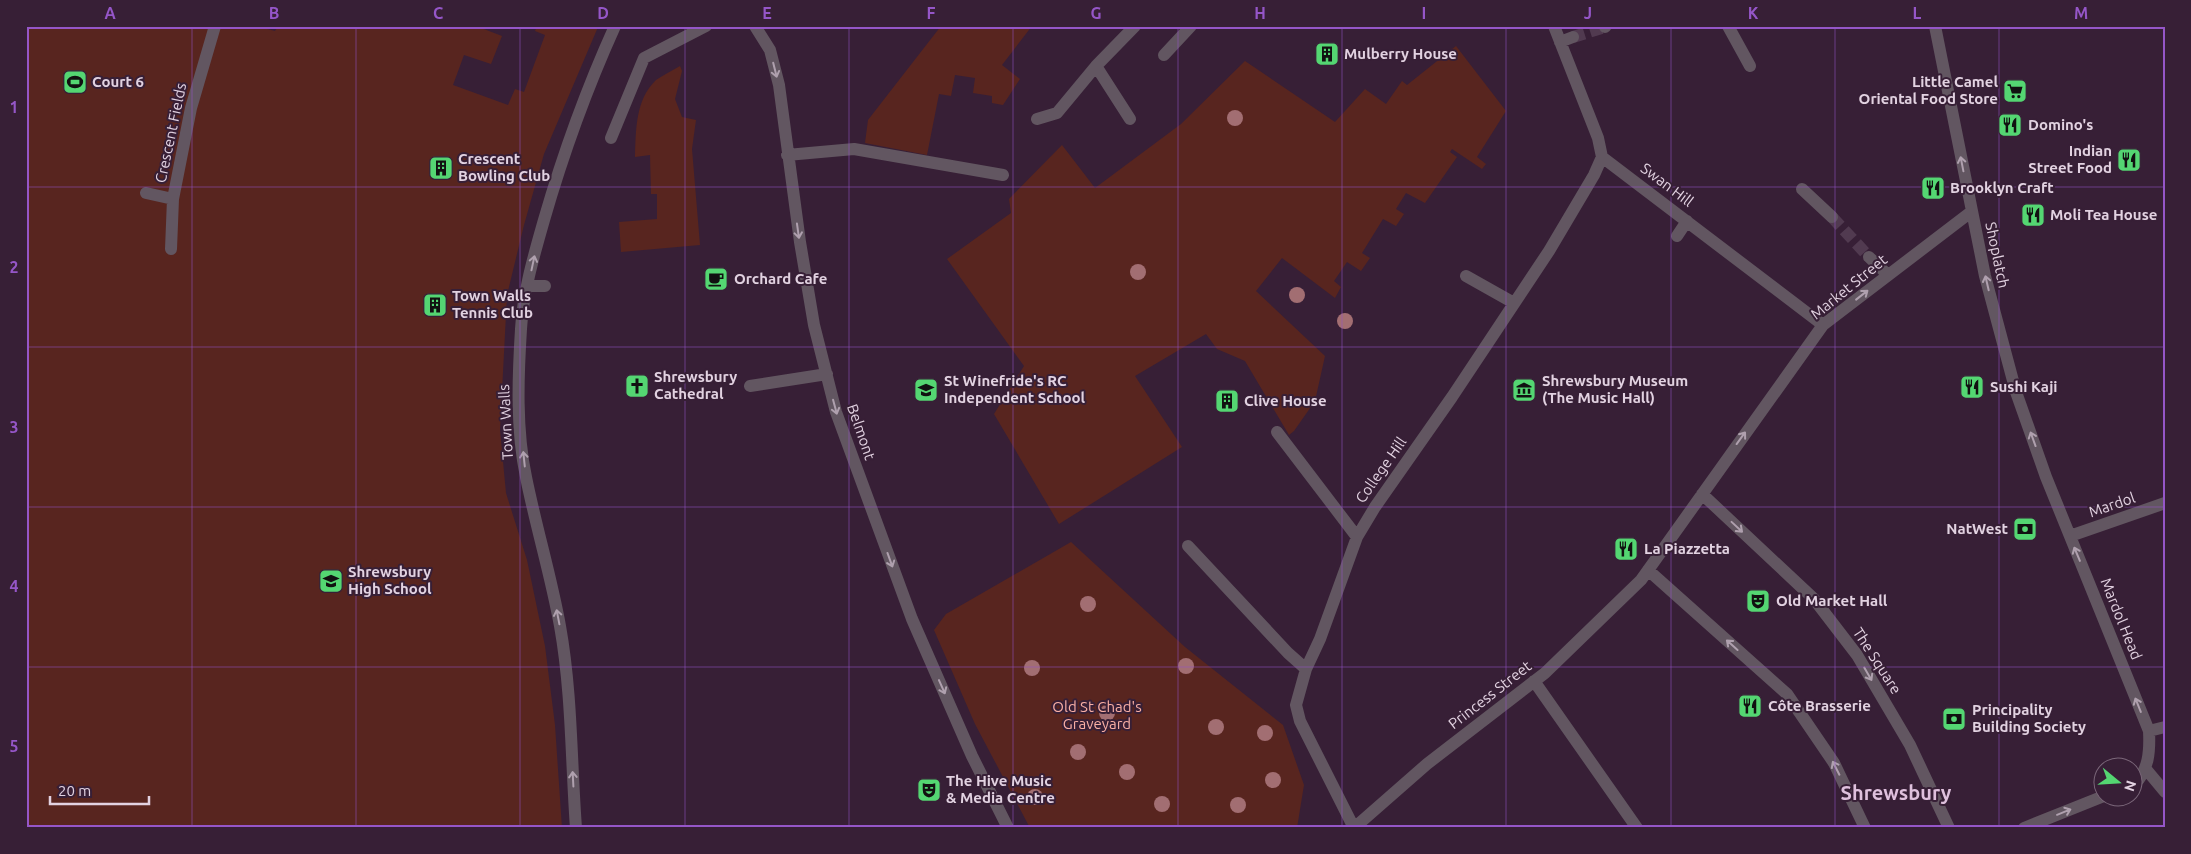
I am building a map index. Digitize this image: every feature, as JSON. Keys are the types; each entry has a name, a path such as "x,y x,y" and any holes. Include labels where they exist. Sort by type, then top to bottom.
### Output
{"street":[{"name":"Crescent Fields","path":"171,249 173,199 191,108 216,26"},
{"name":"Town Walls","path":"576,828 569,700 560,628 548,563 525,475 520,417 521,326 534,257 558,174 615,26"},
{"path":"611,138 644,58 706,26"},
{"name":"Belmont","path":"755,26 770,50 779,85 787,155 814,325 836,412 912,620 972,756 1008,828"},
{"path":"1037,119 1057,113 1096,66 1135,26"},
{"path":"1164,55 1190,26"},
{"path":"1554,26 1598,138 1602,157"},
{"path":"1728,26 1750,66"},
{"name":"Shoplatch","path":"1935,26 1971,212 1997,327 2016,392 2050,485"},
{"path":"1560,42 1573,37"},
{"path":"1096,66 1130,120"},
{"path":"787,155 854,149 1003,176"},
{"name":"Swan Hill","path":"1602,157 1823,325"},
{"name":"College Hill","path":"1354,828 1300,721 1296,705 1306,670 1320,639 1357,537 1375,507 1452,397 1514,303 1594,175 1602,157"},
{"path":"1802,189 1832,217"},
{"path":"146,194 173,199"},
{"name":"Market Street","path":"1702,494 1823,325 1971,212"},
{"path":"1677,236 1687,221"},
{"path":"1869,257 1888,275"},
{"path":"1466,276 1514,303"},
{"path":"528,286 545,286"},
{"path":"750,386 827,374"},
{"path":"1277,432 1357,537"},
{"name":"Mardol Head","path":"2050,485 2149,732 2150,751 2145,768"},
{"path":"1702,494 1645,575 1787,694 1834,764 1865,828"},
{"name":"The Square","path":"1702,494 1814,599 1858,655 1910,745 1949,828"},
{"name":"Mardol","path":"2070,536 2165,503"},
{"path":"1188,546 1306,670"},
{"name":"Princess Street","path":"1354,828 1427,764 1534,681 1645,575"},
{"path":"1534,681 1637,828"},
{"path":"2149,732 2165,727"},
{"path":"2145,768 2165,792"},
{"path":"2024,828 2094,800"}],"green space":[{"path":"26,26 256,26 275,31 278,26 476,26 502,36 491,64 464,55 453,85 508,105 515,89 524,92 545,35 535,31 537,26 598,27 544,154 524,225 507,295 500,430 506,493 527,560 545,646 555,725 562,828 26,828"},
{"path":"941,26 1032,26 1002,65 1020,79 1003,105 992,103 992,96 973,93 975,78 955,75 951,96 939,94 927,155 865,143 868,120"},
{"path":"1456,46 1506,111 1477,157 1486,164 1482,169 1452,149 1450,152 1457,157 1425,203 1406,193 1396,209 1404,214 1396,226 1383,219 1362,253 1370,258 1361,271 1347,262 1334,281 1341,287 1335,298 1282,258 1256,291 1325,356 1315,401 1294,431 1289,435 1245,361 1217,349 1206,334 1135,376 1182,447 1059,524 994,414 1024,366 947,259 1011,213 1009,199 1062,145 1095,188 1181,124 1245,61 1335,122 1365,89 1386,104 1402,81 1407,85"},
{"path":"680,66 682,71 675,99 682,117 696,120 692,149 700,245 621,252 619,222 657,219 657,194 651,194 650,155 635,157 640,106 649,88 656,80"},
{"name":"Old St Chad's Graveyard","path":"1071,542 1185,647 1283,725 1304,785 1297,828 1030,828 975,724 934,630 946,614"}],"tunnel":[{"path":"1573,37 1605,27"},
{"path":"1832,217 1869,257"}],"place":[{"name":"Mulberry House","path":"1327,54"},
{"name":"Court 6","path":"75,82"},
{"name":"Little Camel Oriental Food Store","path":"2015,91"},
{"name":"Domino's","path":"2010,125"},
{"name":"Indian Street Food","path":"2129,160"},
{"name":"Crescent Bowling Club","path":"441,168"},
{"name":"Brooklyn Craft","path":"1933,188"},
{"name":"Moli Tea House","path":"2033,215"},
{"name":"Orchard Cafe","path":"716,279"},
{"name":"Town Walls Tennis Club","path":"435,305"},
{"name":"Shrewsbury Cathedral","path":"637,386"},
{"name":"Sushi Kaji","path":"1972,387"},
{"name":"St Winefride's RC Independent School","path":"926,390"},
{"name":"Shrewsbury Museum (The Music Hall)","path":"1524,390"},
{"name":"Clive House","path":"1227,401"},
{"name":"NatWest","path":"2025,529"},
{"name":"La Piazzetta","path":"1626,549"},
{"name":"Shrewsbury High School","path":"331,581"},
{"name":"Old Market Hall","path":"1758,601"},
{"name":"Côte Brasserie","path":"1750,706"},
{"name":"Principality Building Society","path":"1954,719"},
{"name":"The Hive Music & Media Centre","path":"929,790"}],"district":[{"name":"Shrewsbury","path":"1896,793"}]}
